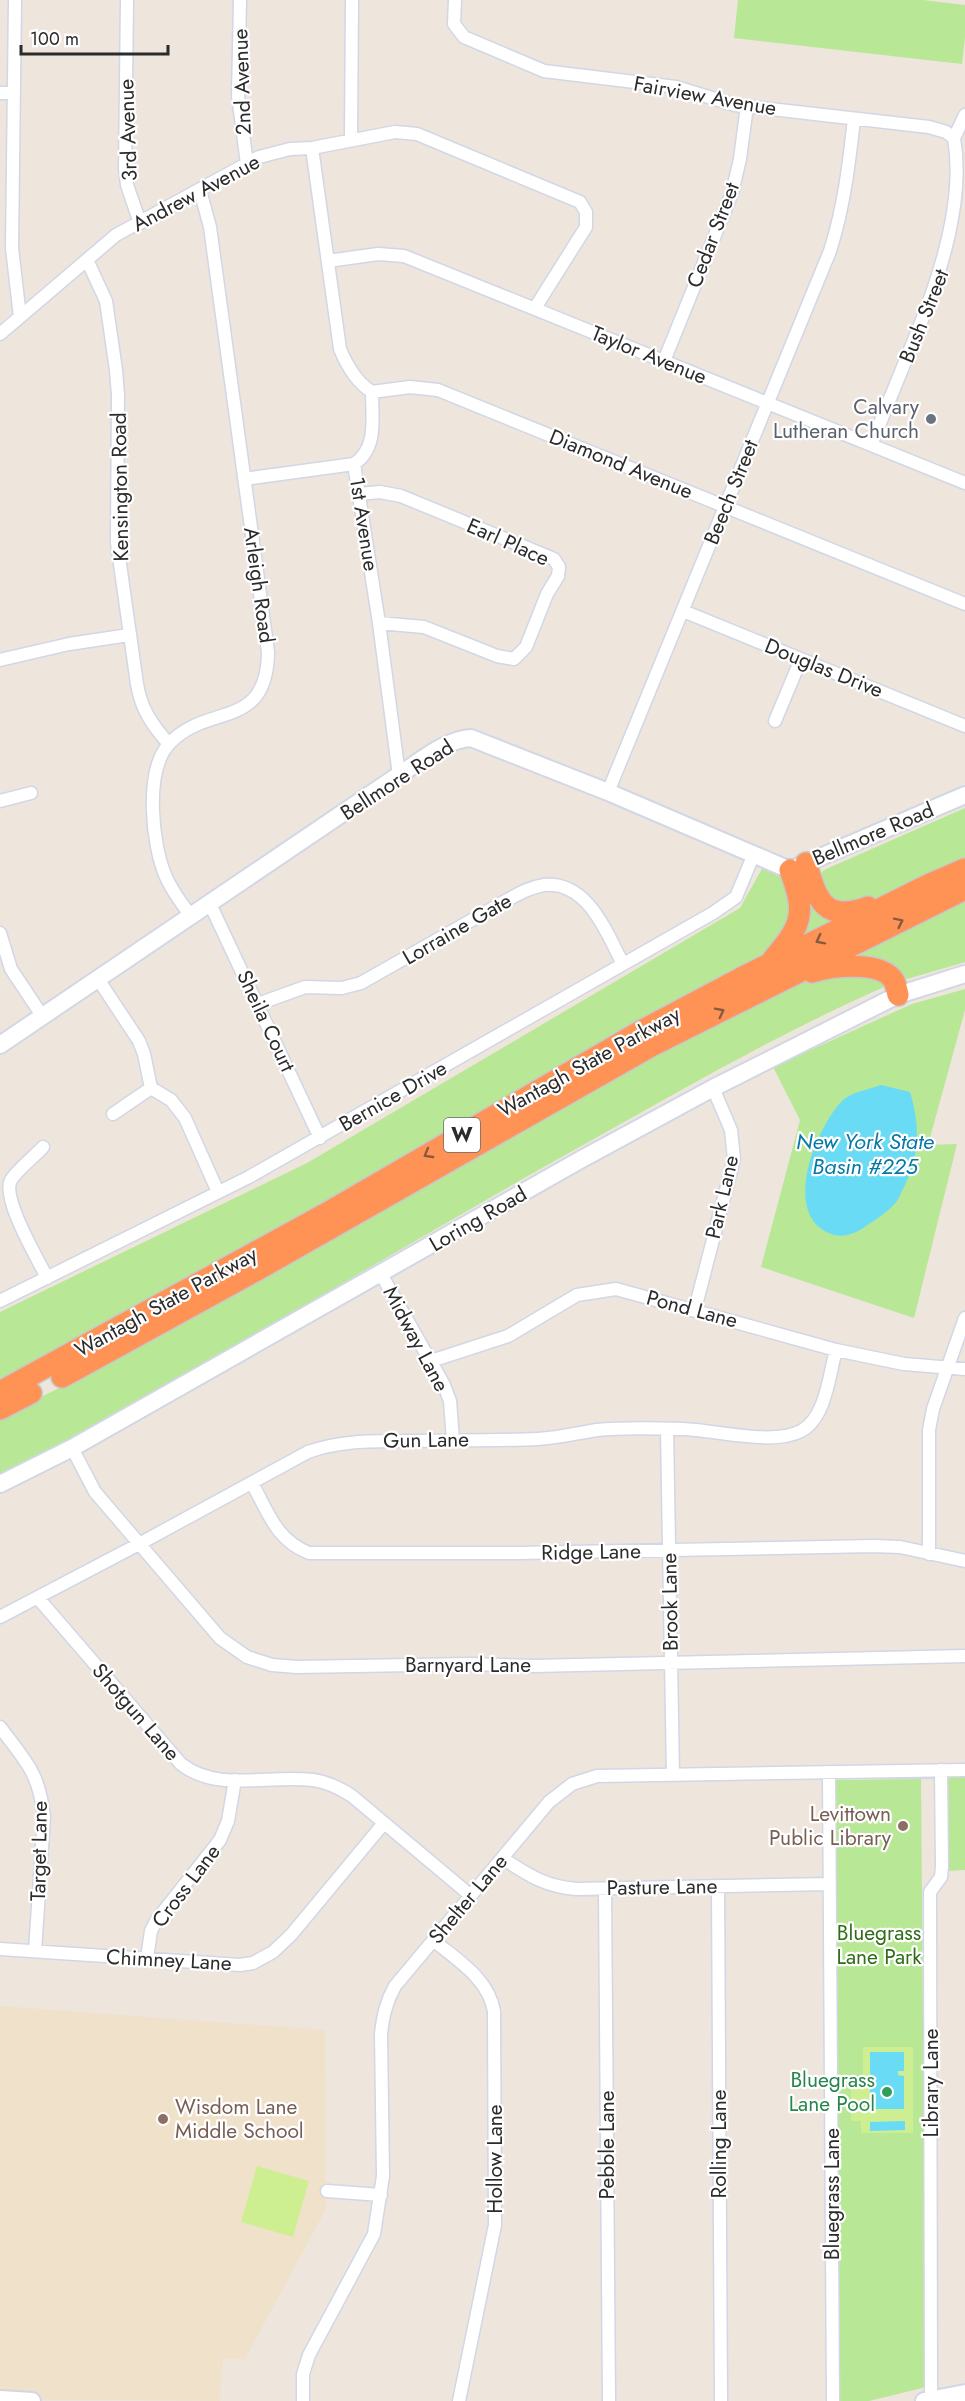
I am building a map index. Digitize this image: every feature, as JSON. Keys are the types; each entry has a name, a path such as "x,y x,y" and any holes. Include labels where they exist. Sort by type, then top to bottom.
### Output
{"highway":[{"path":"798,867 824,906 832,911 844,913 854,912 928,885"},
{"path":"769,976 791,938 799,918 798,867"},
{"name":"Wantagh State Parkway","path":"0,1409 257,1270 928,885 965,869"},
{"name":"Wantagh State Parkway","path":"0,1392 286,1236 641,1031 965,889"},
{"path":"769,976 825,968 878,969 894,981 898,995"}],"street":[{"path":"15,0 12,248 20,317"},
{"name":"3rd Avenue","path":"127,0 125,169 127,185 140,223"},
{"name":"2nd Avenue","path":"240,0 238,96 246,164"},
{"path":"351,139 352,0"},
{"name":"Fairview Avenue","path":"455,0 454,24 464,37 544,71 676,87 735,105 928,127 946,132 954,138"},
{"path":"0,93 14,93"},
{"name":"Cedar Street","path":"664,360 732,193 740,159 747,106"},
{"path":"954,138 965,115"},
{"name":"Beech Street","path":"608,792 830,250 840,218 854,119"},
{"name":"Andrew Avenue","path":"0,334 116,235 259,157 290,149 312,148 396,132 417,135 580,202 586,212 586,227 535,308"},
{"name":"Bush Street","path":"871,445 942,273 953,239 960,200 960,155 954,138"},
{"path":"312,148 340,349 348,368 363,387 372,392"},
{"name":"Arleigh Road","path":"190,916 167,880 163,868 153,805 155,773 169,744 197,725 242,709 259,693 268,672 268,652 210,227 200,190"},
{"name":"Taylor Avenue","path":"328,261 378,254 404,256 965,483"},
{"name":"Kensington Road","path":"87,260 106,301 116,370 118,395 117,543 139,697 150,720 169,744"},
{"name":"Diamond Avenue","path":"372,392 410,387 438,390 965,604"},
{"name":"1st Avenue","path":"372,392 370,443 364,457 354,464 379,623 399,775"},
{"path":"244,479 354,464"},
{"name":"Earl Place","path":"359,494 380,492 402,496 554,559 559,567 558,576 526,647 514,659 497,657 424,627 379,623"},
{"name":"Douglas Drive","path":"683,611 965,726"},
{"path":"0,660 69,644 129,635"},
{"path":"775,722 801,659"},
{"name":"Bellmore Road","path":"0,1045 399,775 447,744 459,739 471,738 608,792 754,854 798,867 965,795"},
{"path":"0,801 31,793"},
{"name":"Bernice Drive","path":"0,1301 218,1192 320,1138 713,913 736,897 754,854"},
{"name":"Lorraine Gate","path":"258,1004 305,987 342,988 361,983 509,899 530,888 545,885 559,886 584,899 598,918 623,964"},
{"name":"Sheila Court","path":"210,904 320,1138"},
{"path":"0,933 11,969 43,1017"},
{"name":"Loring Road","path":"0,1484 72,1448 381,1275 580,1160 713,1088 898,995 965,974"},
{"path":"98,980 139,1041 151,1089 171,1100 185,1118 218,1192"},
{"name":"Park Lane","path":"694,1309 734,1159 731,1130 713,1088"},
{"path":"113,1114 151,1089"},
{"path":"43,1147 13,1177 8,1193 22,1228 47,1278"},
{"name":"Midway Lane","path":"381,1275 431,1361 450,1401 453,1440"},
{"name":"Pond Lane","path":"431,1361 508,1336 577,1295 616,1288 836,1350 904,1364 965,1369"},
{"path":"929,1554 929,1430 933,1409 965,1318"},
{"name":"Gun Lane","path":"0,1617 308,1452 327,1445 343,1442 540,1439 600,1430 684,1429 748,1436 786,1436 799,1432 810,1425 817,1415 836,1350"},
{"name":"Brook Lane","path":"667,1430 673,1775"},
{"name":"Barnyard Lane","path":"72,1448 95,1492 220,1638 247,1657 272,1665 297,1667 965,1656"},
{"name":"Ridge Lane","path":"252,1483 282,1536 293,1546 309,1553 519,1553 873,1546 900,1547 965,1561"},
{"name":"Shotgun Lane","path":"38,1598 191,1773 208,1779 298,1779 327,1783 352,1796 470,1895"},
{"name":"Target Lane","path":"0,1727 32,1770 41,1797 44,1817 35,1951"},
{"name":"Library Lane","path":"928,2400 930,1892 941,1877 942,1866 941,1770"},
{"name":"Shelter Lane","path":"303,2401 303,2374 309,2355 375,2234 381,2195 381,2034 383,2014 394,1986 549,1802 572,1784 597,1776 965,1770"},
{"name":"Bluegrass Lane","path":"829,1772 833,2401"},
{"name":"Cross Lane","path":"147,1958 151,1931 156,1921 220,1840 228,1821 235,1780"},
{"name":"Chimney Lane","path":"0,1949 240,1965 253,1963 266,1957 291,1935 384,1823"},
{"name":"Pasture Lane","path":"502,1858 554,1887 605,1889 830,1884"},
{"name":"Rolling Lane","path":"718,1886 722,2401"},
{"name":"Pebble Lane","path":"605,1889 609,2401"},
{"name":"Hollow Lane","path":"433,1940 484,1983 494,2011 495,2225 459,2401"},
{"path":"327,2192 381,2195"},
{"path":"928,2400 955,2397"},
{"path":"0,2399 32,2401"}],"shaded area":[{"name":"Wisdom Lane Middle School","path":"0,2006 325,2030 326,2209 245,2359 223,2359 220,2401 0,2399"}],"green space":[{"path":"738,0 923,0 965,5 962,64 734,38"},
{"path":"965,808 965,859 861,907 847,909 823,892 820,875 824,870"},
{"path":"763,867 786,882 795,908 773,952 0,1382 0,1312 307,1163 740,908"},
{"path":"806,895 840,918 794,947"},
{"path":"965,895 965,962 907,979 847,960 853,948"},
{"path":"838,974 879,974 887,983 884,987 736,1060 526,1177 68,1446 0,1479 0,1417 106,1365 626,1071 800,981"},
{"path":"965,989 965,1010 928,1145 957,1144 914,1318 761,1267 800,1120 773,1067 912,1004"},
{"path":"945,1774 965,1774 965,1870 947,1871"},
{"name":"Bluegrass Lane Park","path":"921,1779 926,2387 869,2401 840,2401 835,1780"},
{"path":"863,2047 913,2047 913,2133 861,2133 861,2121 851,2121 851,2087 863,2086"},
{"path":"257,2166 309,2181 293,2237 241,2222"}],"water":[{"name":"New York State Basin #225","path":"881,1085 910,1092 917,1128 914,1162 897,1201 891,1208 856,1232 841,1236 831,1234 816,1224 808,1209 805,1190 814,1149 833,1113 843,1100"},
{"name":"Bluegrass Lane Pool","path":"870,2052 904,2052 904,2071 898,2071 898,2075 904,2076 904,2109 870,2109"},
{"path":"905,2121 905,2130 870,2131 870,2122"}],"place":[{"name":"Calvary Lutheran Church","path":"931,419"},
{"name":"Levittown Public Library","path":"903,1826"},
{"name":"Bluegrass Lane Pool","path":"887,2092"},
{"name":"Wisdom Lane Middle School","path":"163,2119"}]}
